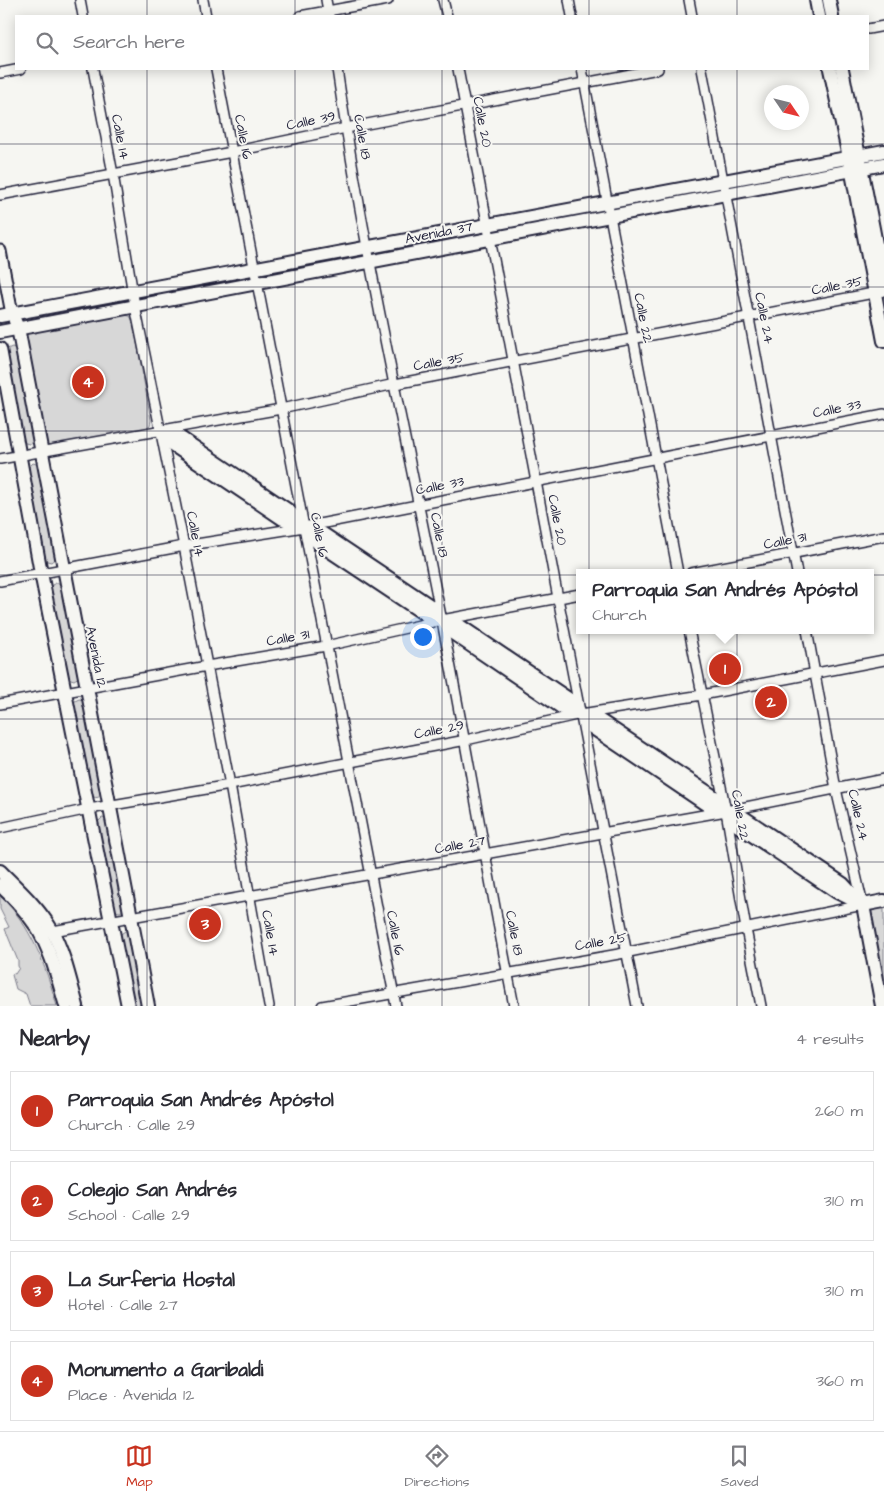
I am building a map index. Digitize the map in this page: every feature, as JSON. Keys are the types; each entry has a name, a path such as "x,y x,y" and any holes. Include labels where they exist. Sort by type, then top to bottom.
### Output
{"main road":[{"path":"816,0 819,15"},
{"path":"829,0 832,15"},
{"path":"830,70 857,169 881,290 884,341"},
{"path":"842,70 854,156"},
{"name":"Avenida 37","path":"6,315 884,151"},
{"name":"Avenida 37","path":"0,332 884,164"},
{"name":"Avenida 12","path":"6,315 18,328 148,1006"},
{"path":"0,349 65,692 128,1006"},
{"path":"160,430 179,437 289,511 304,527 323,534 432,607 442,620 460,626 570,700 581,714 599,720 716,798 726,811 743,817 843,884 863,905"},
{"path":"0,871 28,900 64,961 77,1006"},
{"path":"0,885 46,932 66,1006"},
{"name":"Calle 25","path":"863,905 884,901"},
{"name":"Calle 24","path":"863,905 882,1006"}],"street":[{"path":"80,0 83,15"},
{"path":"203,0 206,15"},
{"path":"326,0 329,13"},
{"path":"310,15 329,13 388,0"},
{"path":"443,0 447,15"},
{"path":"569,0 572,15"},
{"path":"689,0 692,15"},
{"path":"869,29 884,26"},
{"path":"0,73 16,70"},
{"name":"Calle 14","path":"93,70 113,174 132,291 230,785 269,1006"},
{"name":"Calle 16","path":"216,70 396,1006"},
{"name":"Calle 18","path":"337,70 368,247 466,740 484,855 514,1006"},
{"name":"Calle 20","path":"458,70 637,1006"},
{"name":"Calle 22","path":"582,70 677,569"},
{"name":"Calle 39","path":"0,195 653,70"},
{"name":"Calle 24","path":"702,70 796,569"},
{"path":"0,251 6,315"},
{"name":"Calle 35","path":"0,459 281,409 395,384 881,290"},
{"name":"Calle 33","path":"0,581 184,546 304,527 884,414"},
{"name":"Calle 31","path":"711,569 884,536"},
{"name":"Calle 31","path":"0,704 326,646 442,620 576,595"},
{"name":"Calle 22","path":"690,634 726,811 761,1006"},
{"name":"Calle 24","path":"809,634 836,789 863,905"},
{"name":"Calle 29","path":"0,828 109,805 230,785 466,740 581,714 702,695 884,660"},
{"name":"Calle 27","path":"46,932 726,811 884,779"},
{"name":"Calle 25","path":"322,1006 626,953 863,905"}],"shaded area":[{"path":"124,315 130,316 133,321 151,420 150,425 146,428 50,445 45,444 24,336 28,333"},
{"path":"12,347 16,348 34,441 29,444 22,442 5,350"},
{"path":"33,463 39,465 56,558 51,562 47,561 44,557 28,468"},
{"path":"56,583 61,583 79,677 74,680 68,678 50,589"},
{"path":"79,699 83,700 103,794 97,798 91,795 73,705"},
{"path":"102,818 107,819 125,909 120,912 114,911 97,823"},
{"path":"0,896 21,920 29,933 48,976 57,1006 30,1006 26,994 16,989 12,975 19,968 18,961 5,929 9,927 0,909"},
{"path":"884,907 884,992 869,910"},
{"path":"128,931 145,1006 131,1006 118,936"}],"place":[{"name":"Monumento a Garibaldi","path":"88,382"},
{"name":"Parroquia San Andrés Apóstol","path":"725,669"},
{"name":"Colegio San Andrés","path":"771,702"},
{"name":"La Surferia Hostal","path":"205,924"}]}
